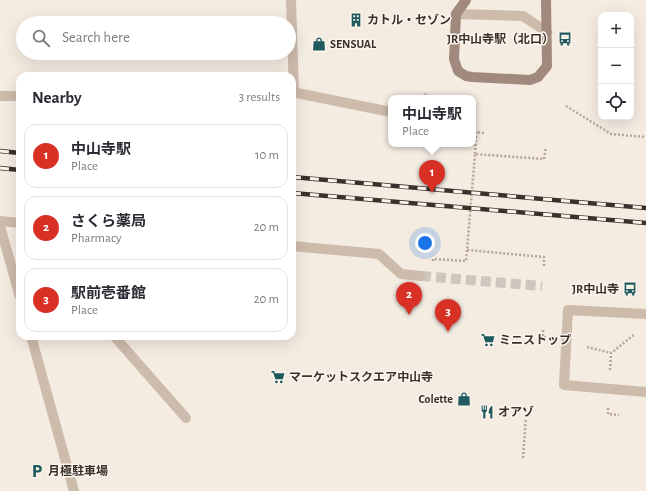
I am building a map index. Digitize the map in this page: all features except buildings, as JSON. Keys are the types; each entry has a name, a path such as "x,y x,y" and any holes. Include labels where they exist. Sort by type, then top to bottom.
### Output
{"main road":[{"path":"466,0 456,14 454,59 458,71 466,76 530,80 538,77 547,66 546,0"}],"street":[{"path":"291,0 291,16"},
{"path":"456,14 523,16 547,32"},
{"path":"292,60 293,72"},
{"path":"296,93 388,111"},
{"path":"0,96 16,96"},
{"path":"0,221 16,223"},
{"path":"0,226 16,283"},
{"path":"296,246 378,254 401,274 421,276"},
{"path":"646,314 568,310 564,385 646,392"},
{"path":"32,340 74,491"},
{"path":"118,340 186,418"}],"path":[{"path":"566,106 611,134 646,137"},
{"path":"476,132 485,133"},
{"path":"433,263 433,259 466,261 475,147"},
{"path":"475,154 544,160 546,147"},
{"path":"466,250 544,257 544,266"},
{"path":"611,354 640,329"},
{"path":"523,458 526,416"}],"tunnel":[{"path":"421,276 542,286"}],"railway":[{"path":"0,151 16,153"},
{"path":"0,168 16,170"},
{"path":"296,177 646,208"},
{"path":"296,193 646,223"}],"place":[{"name":"カトル・セゾン","path":"356,20"},
{"name":"JR中山寺駅（北口）","path":"565,39"},
{"name":"SENSUAL","path":"319,44"},
{"name":"中山寺駅","path":"432,193"},
{"name":"JR中山寺","path":"630,289"},
{"name":"さくら薬局","path":"409,315"},
{"name":"駅前壱番館","path":"448,332"},
{"name":"ミニストップ","path":"488,340"},
{"name":"マーケットスクエア中山寺","path":"278,377"},
{"name":"Colette","path":"464,399"},
{"name":"オアゾ","path":"487,412"},
{"name":"月極駐車場","path":"37,471"}]}
